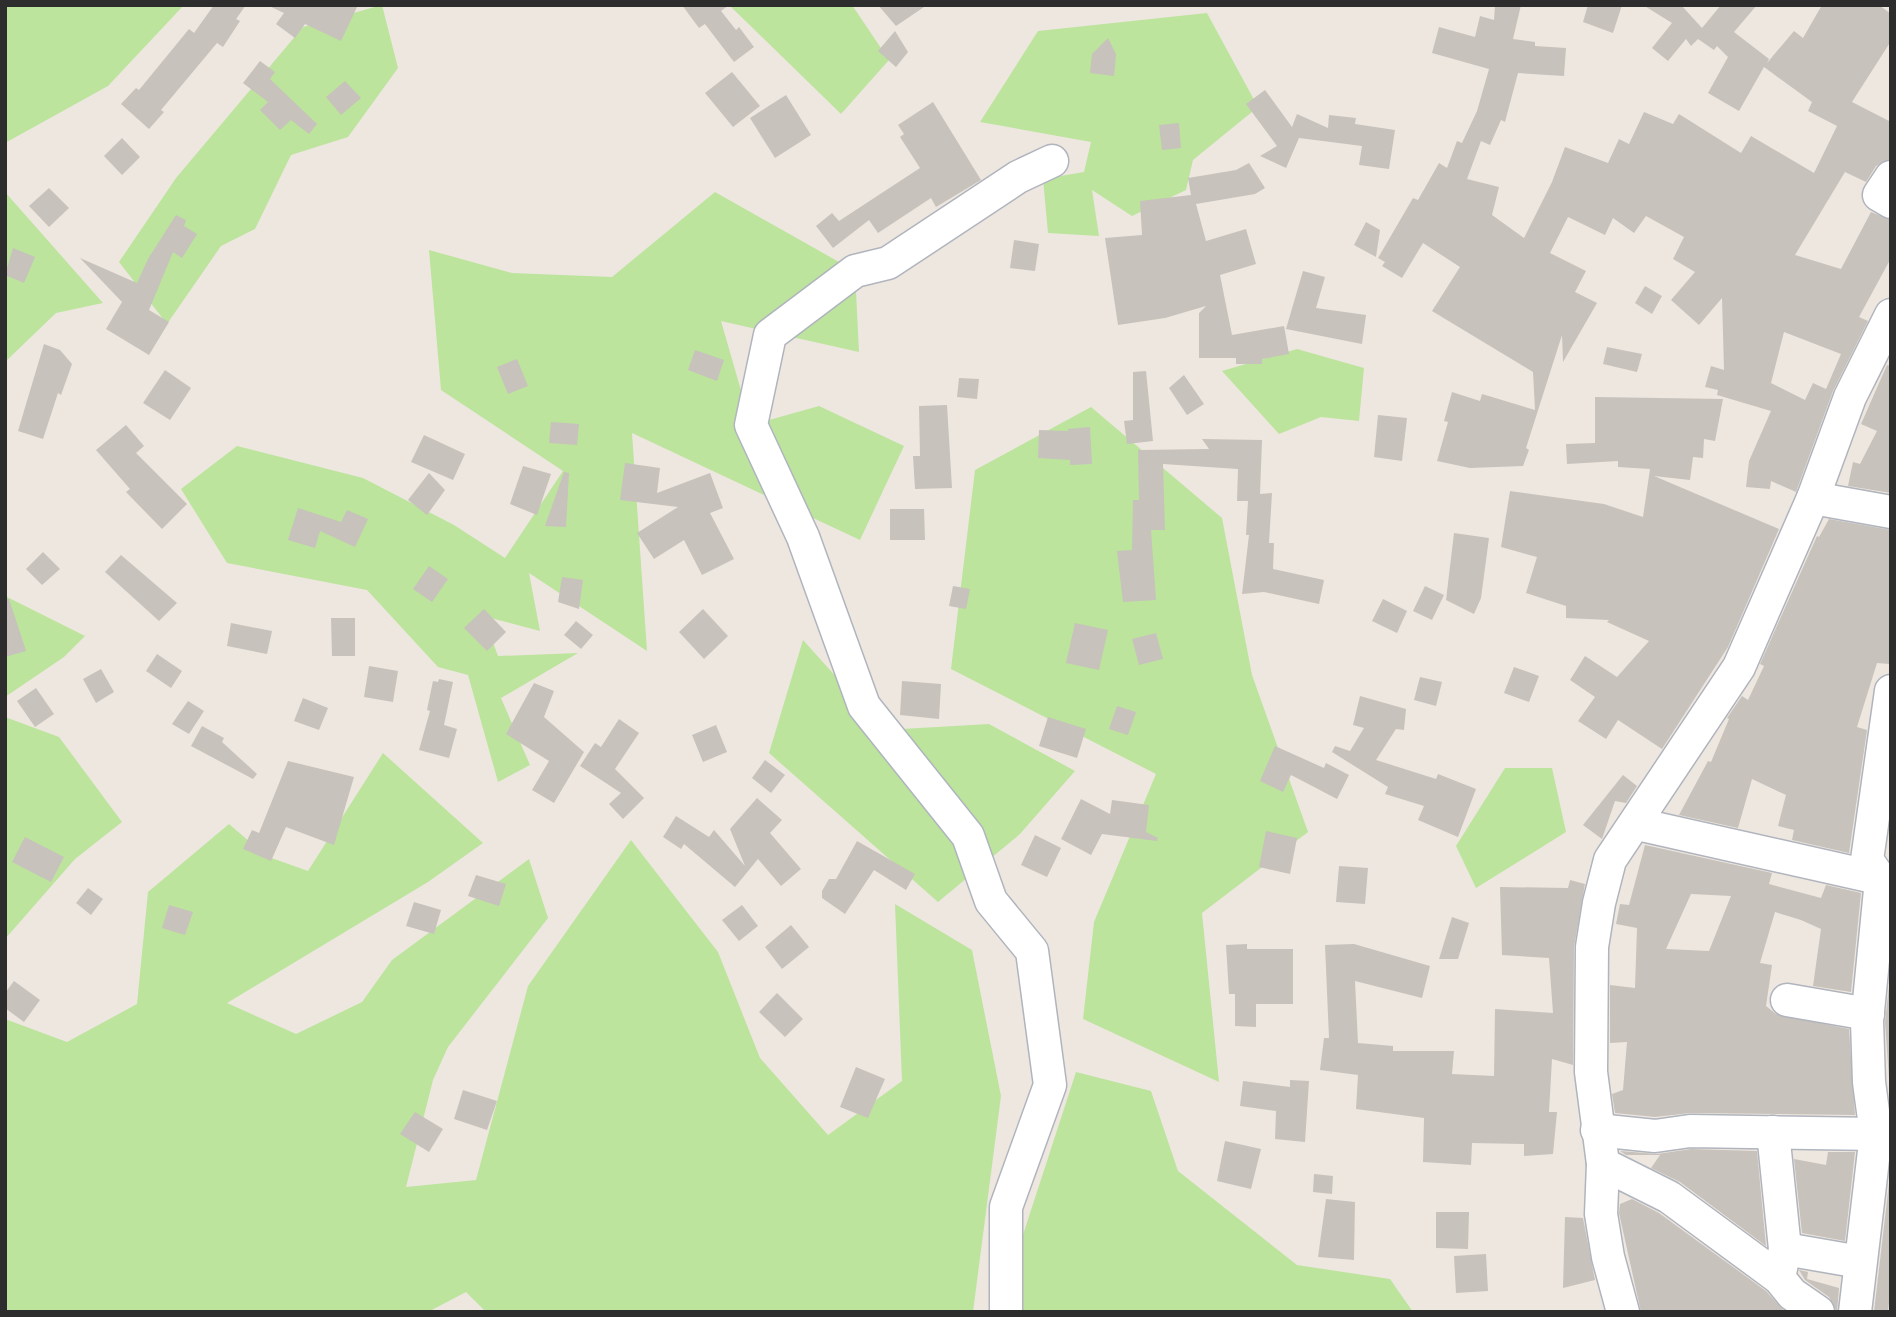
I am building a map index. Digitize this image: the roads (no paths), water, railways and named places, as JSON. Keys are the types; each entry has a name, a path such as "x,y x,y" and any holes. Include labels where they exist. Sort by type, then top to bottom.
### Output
{"street":[{"path":"1006,1312 1006,1207 1050,1085 1032,951 991,901 968,836 864,706 803,537 751,425 770,335 855,271 888,263 1018,177 1052,161"},
{"path":"1891,177 1880,195 1891,202"},
{"path":"1623,1312 1608,1257 1601,1214 1602,1164 1591,1072 1592,947 1610,860 1637,824 1739,667 1812,498 1850,397 1891,315"},
{"path":"1812,498 1891,512"},
{"path":"1855,1312 1860,1262 1883,1130 1869,1082 1886,880 1867,860 1891,691"},
{"path":"1637,824 1886,880"},
{"path":"1787,1000 1876,1006"},
{"path":"1598,1130 1655,1136 1690,1130 1883,1130"},
{"path":"1773,1132 1782,1264 1792,1294 1818,1312"},
{"path":"1602,1164 1669,1197 1782,1264 1860,1262"}]}
